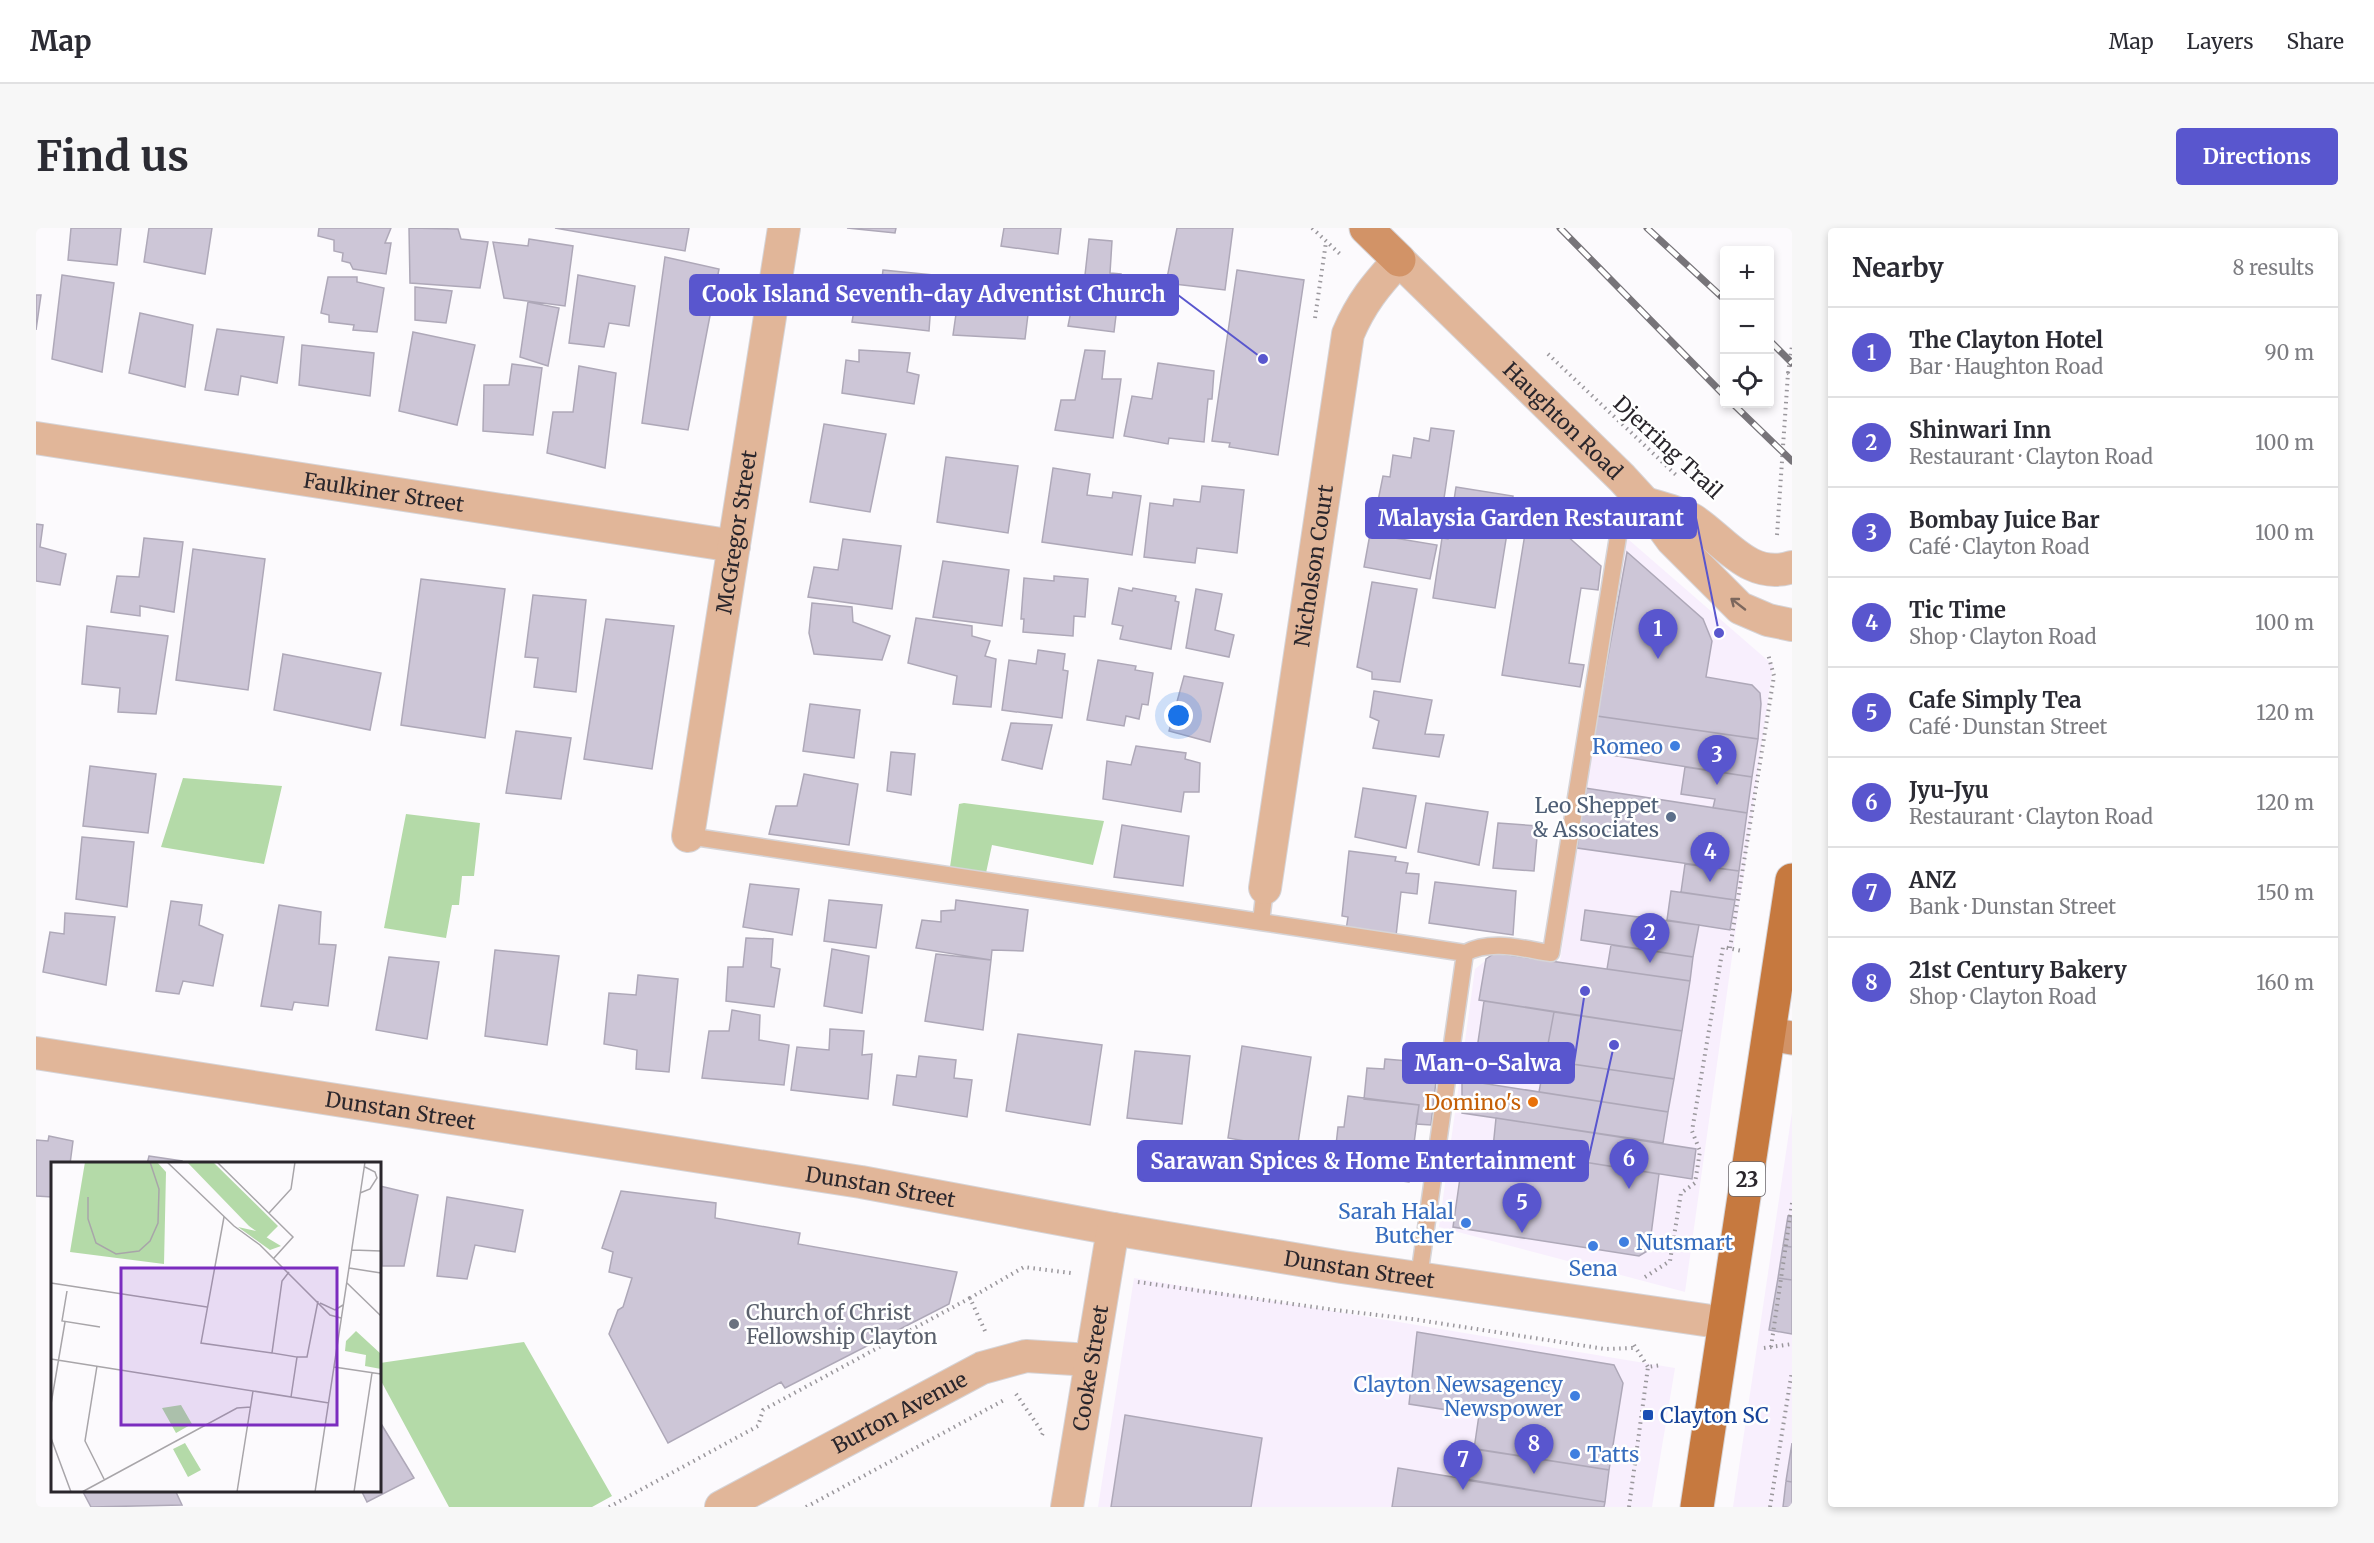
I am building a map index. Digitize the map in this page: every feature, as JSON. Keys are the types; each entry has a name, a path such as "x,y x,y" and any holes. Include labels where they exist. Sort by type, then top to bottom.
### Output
{"main road":[{"name":"23","path":"1697,1507 1725,1323 1781,1036 1792,880"}],"street":[{"name":"McGregor Street","path":"688,836 784,228"},
{"name":"Haughton Road","path":"1366,228 1622,478 1643,501 1672,540 1740,608 1768,620 1792,625"},
{"name":"Nicholson Court","path":"1265,888 1348,334 1358,310 1374,287 1399,260"},
{"name":"Faulkiner Street","path":"36,438 734,546"},
{"path":"1643,501 1692,519 1752,567 1773,571 1792,567"},
{"name":"Dunstan Street","path":"36,1053 861,1182 1113,1229 1341,1267 1725,1323"},
{"name":"Cooke Street","path":"1067,1507 1113,1229"},
{"name":"Burton Avenue","path":"721,1507 982,1368 1026,1356 1090,1360"}],"lane":[{"path":"688,836 1465,953 1477,947 1496,945 1551,952 1621,518 1643,501"},
{"path":"1261,922 1265,888"},
{"path":"1419,1277 1465,953"}],"path":[{"path":"1776,538 1792,346"},
{"name":"Djerring Trail","path":"1544,350 1682,480"},
{"path":"1730,948 1774,676 1768,650"},
{"path":"1644,1284 1646,1276 1670,1262 1681,1193 1695,1183 1700,1151 1692,1131 1723,946 1742,951"},
{"path":"1771,1347 1792,1203"},
{"path":"609,1507 758,1426 763,1410 1024,1267 1412,1319 1605,1349 1634,1348"},
{"path":"970,1298 999,1363"},
{"path":"1629,1507 1648,1367 1634,1348 1635,1337"},
{"path":"1764,1348 1792,1344"},
{"path":"1648,1367 1661,1365"},
{"path":"1770,1507 1792,1371"},
{"path":"806,1507 1016,1394 1043,1433 1041,1443"}],"shaded area":[{"path":"1621,533 1773,665 1685,1292 1439,1227 1475,969 1495,953 1560,961"},
{"path":"1792,1112 1792,1507 1733,1507 1761,1320"},
{"path":"1134,1278 1675,1368 1652,1507 1098,1507"}],"green space":[{"path":"183,778 282,786 264,864 161,847"},
{"path":"959,804 1104,821 1093,865 992,845 986,873 950,867"},
{"path":"406,814 480,823 474,876 462,876 459,905 452,905 446,938 384,928"},
{"path":"524,1342 612,1496 592,1507 449,1507 381,1381 381,1363"}],"building":[{"path":"71,228 121,228 117,265 68,260"},
{"path":"149,228 212,228 205,274 144,262"},
{"path":"319,228 391,228 385,243 391,243 386,274 353,269 350,263 342,261 343,253 334,251 334,240 318,236"},
{"path":"409,228 458,229 461,239 488,242 480,288 410,283"},
{"path":"555,228 689,228 685,251"},
{"path":"847,228 896,228 895,233"},
{"path":"1004,228 1061,228 1058,254 1001,246"},
{"path":"1177,228 1233,228 1225,290 1166,283"},
{"path":"529,239 573,246 565,306 504,298 493,242 528,246"},
{"path":"1089,239 1112,241 1110,273 1121,274 1114,332 1068,326 1073,301 1082,302"},
{"path":"665,257 719,269 688,430 642,423"},
{"path":"883,270 933,275 929,331 852,322 857,293 880,294"},
{"path":"1237,270 1304,280 1278,455 1229,447 1230,443 1212,441"},
{"path":"62,275 114,283 102,372 52,359"},
{"path":"578,275 635,286 629,326 609,323 604,347 569,343"},
{"path":"328,277 357,277 357,282 384,288 377,332 353,330 354,325 329,322 329,315 321,313"},
{"path":"415,287 452,291 446,323 415,320"},
{"path":"36,295 41,295 36,330"},
{"path":"984,295 1030,298 1025,339 953,335 957,307 983,310"},
{"path":"528,302 559,308 548,366 520,357"},
{"path":"140,313 193,325 185,387 129,373"},
{"path":"217,329 284,337 277,383 241,376 238,395 205,390"},
{"path":"413,332 475,345 457,425 399,411"},
{"path":"302,345 374,353 370,396 299,385"},
{"path":"859,350 910,353 907,372 919,375 914,404 842,393 846,360 859,362"},
{"path":"1085,350 1105,351 1102,379 1121,379 1113,438 1055,430 1061,400 1075,400"},
{"path":"1158,363 1214,371 1212,399 1208,399 1204,442 1169,438 1168,444 1124,436 1132,396 1152,399"},
{"path":"512,364 542,368 533,435 483,431 484,385 509,385"},
{"path":"579,366 616,373 605,468 547,453 553,412 573,412"},
{"path":"824,424 886,434 870,512 810,502"},
{"path":"1431,428 1454,431 1439,532 1407,527 1410,506 1378,501 1383,476 1390,477 1393,455 1411,458 1414,438 1429,441"},
{"path":"946,457 1018,466 1008,533 937,522"},
{"path":"1053,468 1090,474 1087,495 1112,498 1113,492 1141,496 1132,555 1042,542"},
{"path":"1202,486 1244,490 1237,553 1197,548 1195,563 1144,557 1150,503 1173,506 1174,499 1200,502"},
{"path":"1456,487 1513,496 1495,608 1433,598 1442,538 1448,539"},
{"path":"1530,503 1601,566 1598,590 1581,588 1569,663 1584,665 1580,687 1502,675"},
{"path":"36,524 43,525 40,547 66,554 60,585 36,581"},
{"path":"1370,534 1437,545 1430,579 1364,567"},
{"path":"144,538 183,542 174,612 140,606 140,616 111,612 117,576 139,577"},
{"path":"843,539 901,546 892,609 808,597 814,567 838,570"},
{"path":"193,549 265,559 248,690 176,680"},
{"path":"1627,552 1703,619 1712,641 1706,677 1752,685 1760,693 1758,739 1597,716"},
{"path":"943,561 1009,570 1002,626 933,617"},
{"path":"1054,576 1088,579 1085,617 1074,616 1073,636 1023,632 1024,619 1021,619 1024,578 1054,581"},
{"path":"421,579 505,589 485,738 401,725"},
{"path":"1372,582 1417,589 1400,682 1372,679 1372,672 1357,667"},
{"path":"1119,588 1132,591 1133,588 1176,596 1175,601 1179,602 1171,649 1120,639 1123,626 1112,624"},
{"path":"1196,589 1222,594 1215,630 1234,635 1229,657 1186,648"},
{"path":"533,595 586,600 576,692 534,687 538,658 525,657"},
{"path":"812,603 852,607 853,622 890,636 882,660 814,654 809,633"},
{"path":"916,618 972,626 972,636 990,641 985,656 996,659 991,707 953,704 957,676 908,663"},
{"path":"606,619 674,626 652,769 584,759"},
{"path":"87,626 168,636 156,714 118,712 120,688 82,684"},
{"path":"1038,650 1065,654 1063,670 1068,671 1062,718 1002,710 1009,660 1036,664"},
{"path":"283,654 381,673 370,730 274,710"},
{"path":"1098,660 1136,666 1135,670 1153,673 1148,705 1142,704 1139,719 1126,716 1124,726 1087,720"},
{"path":"1184,676 1223,683 1210,742 1169,731"},
{"path":"1374,691 1432,700 1425,734 1444,735 1439,757 1373,748 1379,721 1370,717"},
{"path":"810,704 860,710 854,758 803,751"},
{"name":"Romeo","path":"1597,716 1758,739 1752,777 1591,752"},
{"path":"1011,723 1052,725 1042,769 1002,760"},
{"path":"516,731 571,738 561,799 506,793"},
{"path":"1136,746 1186,753 1185,759 1200,763 1199,792 1184,792 1181,812 1103,799 1107,761 1131,765"},
{"path":"891,752 915,754 911,795 887,791"},
{"path":"90,766 156,774 148,833 83,826"},
{"path":"1685,767 1752,777 1747,813 1713,808 1715,799 1681,794"},
{"path":"804,774 858,784 849,845 769,834 776,806 797,806"},
{"path":"1363,788 1416,796 1406,848 1355,837"},
{"path":"1585,788 1747,813 1739,871 1577,848"},
{"path":"1426,803 1488,812 1479,865 1418,852"},
{"path":"1498,823 1538,826 1534,871 1493,868"},
{"path":"1122,825 1189,836 1183,886 1114,877"},
{"path":"82,837 134,842 127,907 76,899"},
{"path":"1349,851 1396,857 1395,861 1408,863 1406,873 1419,874 1417,894 1401,892 1396,936 1346,930 1348,917 1342,916"},
{"path":"1685,864 1739,871 1735,900 1681,892"},
{"path":"1435,882 1516,891 1513,935 1429,923"},
{"path":"750,884 799,889 792,935 743,927"},
{"path":"1671,891 1735,900 1730,930 1667,920"},
{"path":"829,900 882,905 876,948 824,941"},
{"path":"956,900 1028,910 1023,951 992,950 991,960 916,948 922,920 941,922 941,911 955,910"},
{"path":"171,901 202,905 199,925 223,935 213,986 183,981 179,994 156,991"},
{"path":"279,905 321,912 319,944 336,945 328,1006 294,1002 292,1010 261,1006"},
{"path":"1585,910 1699,925 1693,957 1581,940"},
{"path":"65,913 115,917 106,985 43,972 50,932 64,934"},
{"path":"746,938 773,939 771,967 780,969 774,1007 726,1001 728,967 743,967"},
{"path":"1611,945 1693,957 1690,981 1607,969"},
{"path":"832,949 869,956 862,1013 824,1006"},
{"path":"495,950 559,956 547,1045 485,1036"},
{"path":"1495,953 1690,981 1682,1031 1479,1000 1486,959"},
{"path":"936,954 991,960 983,1030 925,1021"},
{"path":"389,957 439,962 427,1039 376,1030"},
{"path":"638,975 678,979 669,1072 636,1069 637,1050 604,1044 609,993 636,995"},
{"path":"1484,1001 1554,1012 1545,1060 1477,1049"},
{"path":"732,1010 760,1015 759,1040 789,1045 784,1085 702,1078 709,1031 729,1031"},
{"path":"1554,1012 1682,1031 1674,1079 1545,1060"},
{"path":"830,1029 864,1031 862,1055 872,1054 868,1099 791,1090 797,1047 829,1050"},
{"path":"1018,1034 1102,1045 1090,1125 1006,1111"},
{"path":"1242,1046 1311,1057 1297,1150 1228,1138"},
{"path":"1135,1051 1190,1056 1182,1124 1127,1118"},
{"path":"919,1056 956,1060 954,1078 972,1080 967,1117 893,1105 897,1075 916,1077"},
{"path":"1385,1059 1420,1062 1418,1079 1436,1081 1431,1125 1416,1124 1419,1105 1364,1099 1367,1068 1384,1069"},
{"path":"1545,1060 1674,1079 1668,1112 1539,1092"},
{"name":"Domino's","path":"1462,1080 1668,1112 1663,1143 1462,1113"},
{"path":"1348,1096 1419,1105 1409,1182 1333,1172 1338,1127 1344,1127"},
{"path":"1496,1118 1696,1149 1692,1179 1493,1148"},
{"path":"49,1136 73,1141 70,1162 51,1162 51,1197 36,1196 36,1140 48,1141"},
{"path":"1465,1143 1659,1174 1649,1250 1639,1256 1453,1227"},
{"path":"149,1156 182,1161 182,1162 148,1162"},
{"path":"381,1186 418,1195 404,1266 382,1266"},
{"path":"621,1191 716,1203 715,1218 800,1233 798,1244 957,1272 949,1304 785,1388 781,1382 668,1443 609,1334 618,1310 623,1307 632,1278 609,1272 613,1252 602,1248"},
{"path":"447,1197 523,1210 515,1252 475,1245 467,1279 437,1276"},
{"path":"1788,1216 1792,1217 1792,1247 1783,1246"},
{"path":"1783,1246 1792,1247 1792,1280 1778,1278"},
{"path":"1778,1278 1792,1280 1792,1334 1769,1330"},
{"path":"1417,1332 1614,1365 1623,1383 1609,1470 1474,1449 1479,1415 1409,1404"},
{"path":"1125,1415 1262,1438 1251,1507 1111,1507"},
{"path":"381,1424 414,1478 367,1502 362,1492 381,1492"},
{"path":"1792,1443 1792,1482 1786,1481"},
{"path":"1464,1447 1609,1470 1605,1502 1460,1479"},
{"path":"1398,1468 1605,1502 1604,1507 1392,1507"},
{"path":"1786,1481 1792,1482 1792,1507 1783,1507"},
{"path":"83,1492 176,1492 182,1505 91,1507"}],"railway":[{"path":"1560,228 1720,391"},
{"path":"1647,228 1720,295"},
{"path":"1774,345 1792,363"},
{"path":"1737,408 1792,461"}],"place":[{"name":"Cook Island Seventh-day Adventist Church","path":"1263,359"},
{"name":"Malaysia Garden Restaurant","path":"1719,633"},
{"name":"The Clayton Hotel","path":"1658,659"},
{"name":"Romeo","path":"1675,746"},
{"name":"Bombay Juice Bar","path":"1717,785"},
{"name":"Leo Sheppet & Associates","path":"1671,817"},
{"name":"Tic Time","path":"1710,882"},
{"name":"Shinwari Inn","path":"1650,963"},
{"name":"Man-o-Salwa","path":"1585,991"},
{"name":"Sarawan Spices & Home Entertainment","path":"1614,1045"},
{"name":"Domino's","path":"1533,1102"},
{"name":"Jyu-Jyu","path":"1629,1189"},
{"name":"Sarah Halal Butcher","path":"1466,1223"},
{"name":"Cafe Simply Tea","path":"1522,1233"},
{"name":"Nutsmart","path":"1624,1242"},
{"name":"Sena","path":"1593,1246"},
{"name":"Church of Christ Fellowship Clayton","path":"734,1324"},
{"name":"Clayton Newsagency Newspower","path":"1575,1396"},
{"name":"Clayton SC","path":"1648,1415"},
{"name":"Tatts","path":"1575,1454"},
{"name":"21st Century Bakery","path":"1534,1474"},
{"name":"ANZ","path":"1463,1490"}]}
